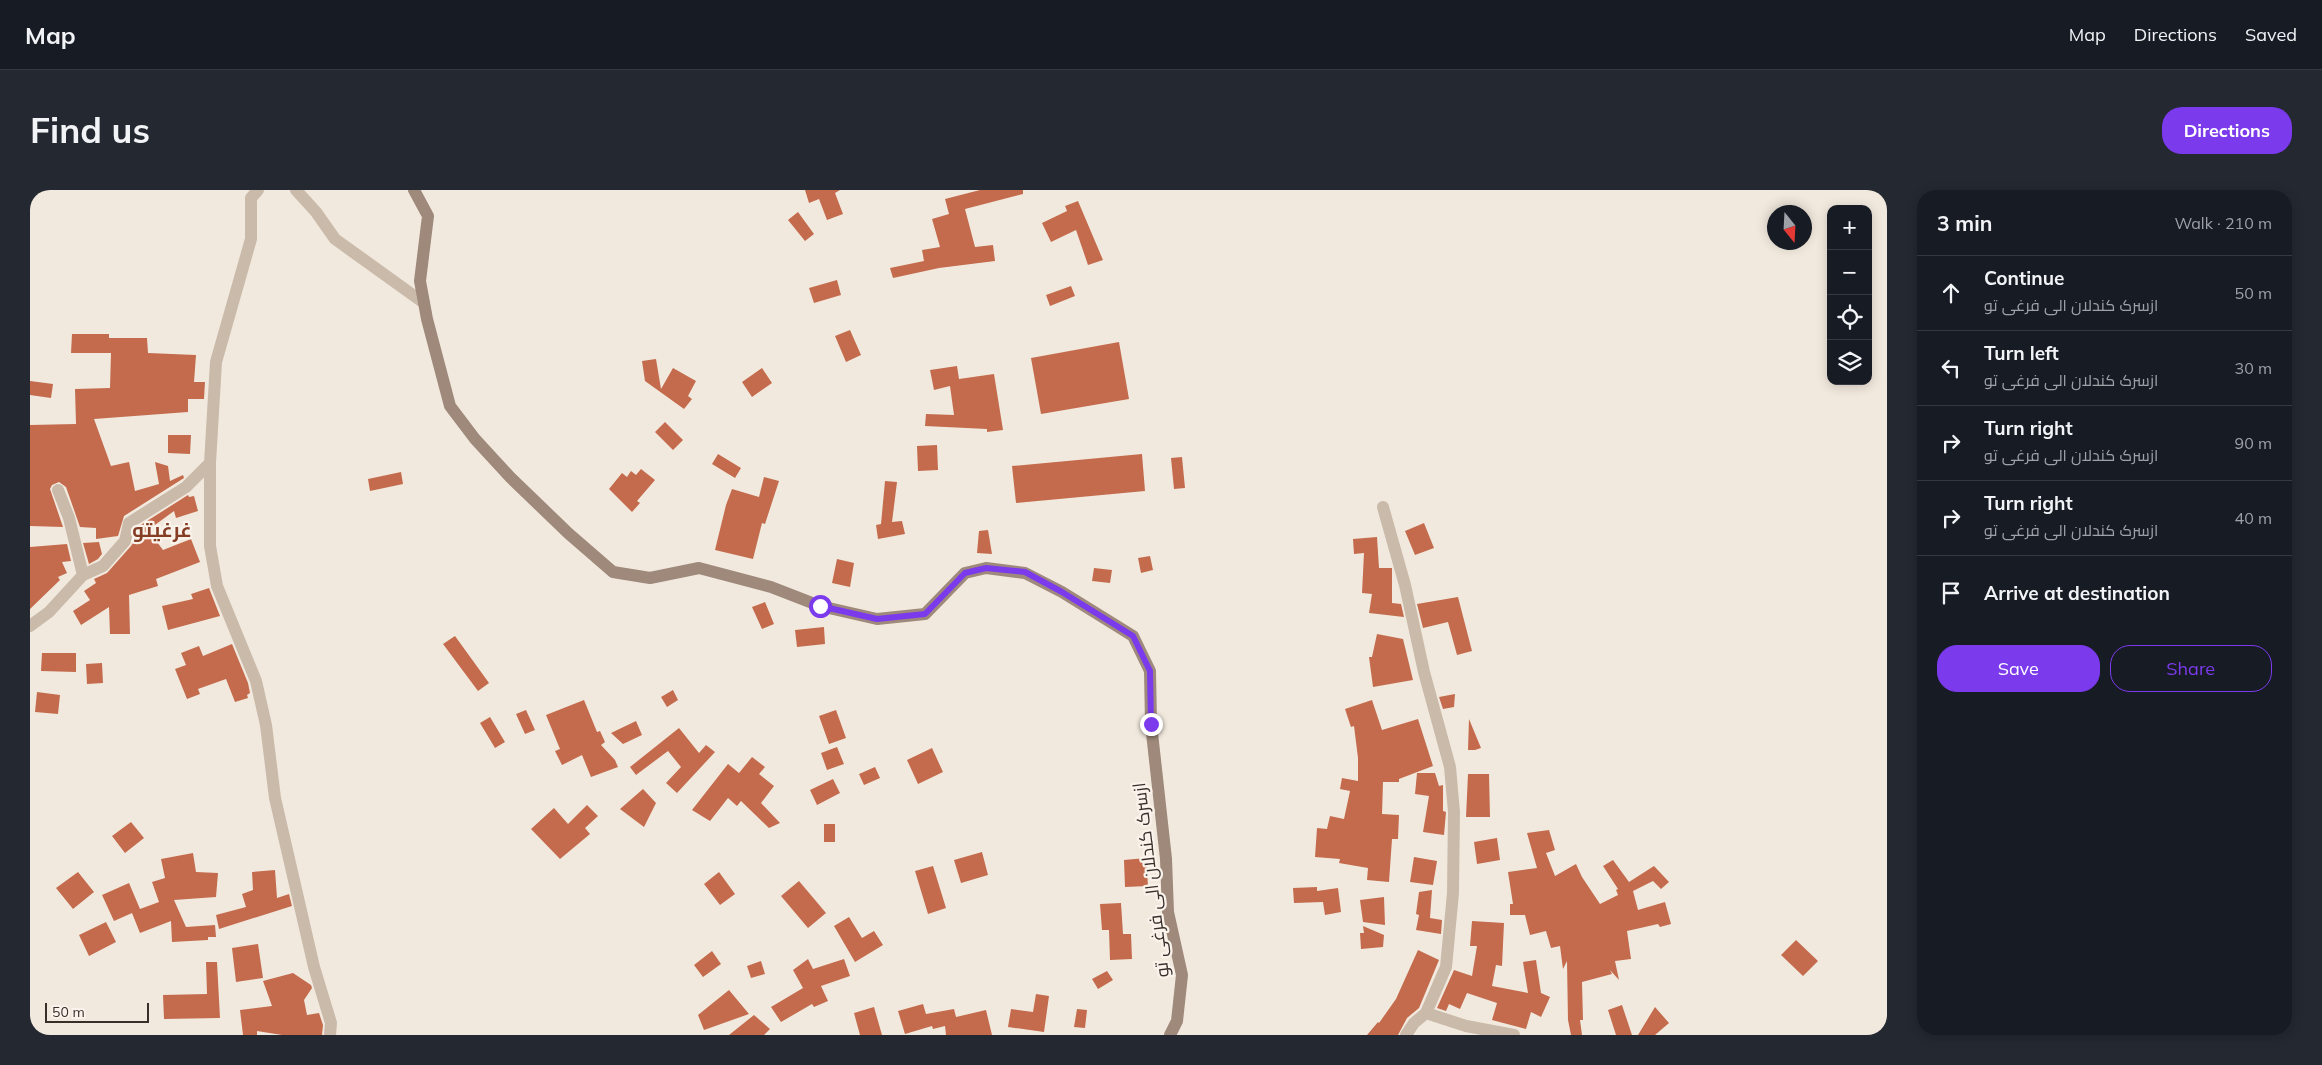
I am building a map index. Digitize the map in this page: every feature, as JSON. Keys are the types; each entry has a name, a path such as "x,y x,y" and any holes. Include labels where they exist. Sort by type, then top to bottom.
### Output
{"street":[{"path":"258,190 251,198 251,239 216,362 210,463 210,546 217,586 256,681 266,725 275,798 314,967 331,1023 330,1035"},
{"path":"296,190 316,212 335,239 424,303"},
{"name":"ازسرک کندلان الی فرغی تو","path":"414,190 428,216 420,282 450,406 475,439 510,477 568,533 613,572 650,578 699,568 771,588 820,606 877,619 925,614 965,573 986,568 1025,572 1062,592 1133,636 1150,671 1151,724 1166,859 1168,912 1182,975 1177,1021 1170,1035"},
{"path":"30,626 49,612 83,575 103,566 126,541 129,523 186,487 210,463"},
{"path":"58,490 70,518 83,575"},
{"path":"1383,507 1405,585 1424,672 1450,767 1454,812 1453,893 1446,967 1426,1013 1414,1023 1406,1035"},
{"path":"1426,1013 1466,1026 1514,1035"}],"building":[{"path":"805,190 840,190 835,193 843,214 827,220 819,199 809,203"},
{"path":"980,190 1023,190 1023,194 965,209 975,247 993,245 995,261 939,268 893,278 890,268 924,261 922,250 940,247 932,219 949,214 945,199"},
{"path":"1078,201 1103,260 1088,265 1076,230 1051,242 1042,223 1067,211 1065,206"},
{"path":"798,212 814,234 805,241 788,220"},
{"path":"837,280 841,295 814,303 809,288"},
{"path":"1071,286 1075,296 1050,306 1046,295"},
{"path":"850,330 861,355 846,362 835,336"},
{"path":"72,334 109,334 109,338 147,338 148,353 196,355 194,382 205,382 204,399 188,399 188,412 94,419 111,466 129,462 135,491 159,484 155,462 168,466 170,481 183,475 184,478 124,516 118,536 96,539 96,528 80,527 66,487 59,482 52,485 50,489 63,527 30,526 30,425 76,424 75,389 110,388 111,353 71,353"},
{"path":"1119,342 1129,399 1041,414 1031,358"},
{"path":"656,359 661,389 673,368 696,381 688,396 692,399 684,409 645,381 642,361"},
{"path":"957,366 959,379 994,374 1003,430 987,432 987,429 925,426 926,414 954,415 950,386 934,390 930,370"},
{"path":"762,368 772,383 752,397 742,382"},
{"path":"30,381 53,384 51,398 30,395"},
{"path":"665,422 683,440 673,450 655,432"},
{"path":"168,435 191,435 190,454 168,453"},
{"path":"937,445 938,470 918,471 917,446"},
{"path":"718,454 741,468 735,478 712,464"},
{"path":"1142,454 1145,491 1016,503 1012,466"},
{"path":"1182,457 1185,488 1174,489 1171,458"},
{"path":"641,469 655,480 637,501 640,503 632,512 609,489 622,473 627,477 631,471 636,475"},
{"path":"401,472 403,484 370,491 368,479"},
{"path":"764,477 779,481 765,524 762,523 753,559 715,550 732,489 759,497"},
{"path":"885,481 897,482 892,522 902,521 905,534 878,539 876,525 881,524"},
{"path":"188,495 189,497 194,496 198,511 176,518 174,511 148,530 163,550 191,539 200,562 156,579 158,586 129,595 130,634 110,634 109,607 81,625 73,611 90,600 84,591 96,583 94,579 107,573 131,546 139,533 135,534 136,528"},
{"path":"1424,523 1434,548 1415,555 1405,531"},
{"path":"988,530 992,554 977,553 979,531"},
{"path":"1377,537 1379,568 1392,568 1392,603 1401,604 1404,617 1369,613 1372,594 1362,593 1364,553 1354,554 1353,539"},
{"path":"99,542 102,554 98,559 89,564 83,543"},
{"path":"67,544 71,561 62,562 67,573 58,577 60,580 30,609 30,547"},
{"path":"1150,556 1153,570 1141,573 1138,558"},
{"path":"837,559 854,563 850,587 832,583"},
{"path":"1094,568 1112,570 1110,583 1092,581"},
{"path":"209,588 220,616 168,630 162,606 193,599 191,594"},
{"path":"1458,597 1472,651 1457,655 1448,622 1423,628 1417,604"},
{"path":"765,602 774,624 762,629 752,607"},
{"path":"824,627 825,644 797,647 795,630"},
{"path":"1377,634 1403,639 1413,680 1373,687 1369,657 1372,657"},
{"path":"455,636 489,683 478,691 443,644"},
{"path":"232,644 248,683 250,693 247,695 248,698 235,702 226,679 198,689 200,694 187,699 175,669 186,665 181,653 199,646 203,656"},
{"path":"42,653 76,653 76,672 41,671"},
{"path":"102,663 103,683 87,684 86,664"},
{"path":"673,690 678,700 667,707 661,697"},
{"path":"37,692 60,695 58,714 35,712"},
{"path":"1455,694 1454,707 1443,709 1439,697"},
{"path":"584,700 597,732 600,731 605,742 601,745 615,760 618,767 591,777 582,755 562,765 555,751 560,749 546,715"},
{"path":"1372,700 1382,730 1418,719 1433,766 1399,779 1399,782 1383,782 1382,814 1399,815 1398,839 1392,839 1389,882 1367,880 1368,868 1339,863 1340,859 1315,857 1317,828 1327,829 1330,816 1344,819 1350,791 1340,789 1342,778 1358,781 1358,758 1354,726 1351,727 1345,709"},
{"path":"526,710 535,730 525,734 516,714"},
{"path":"836,710 846,738 829,744 819,716"},
{"path":"490,717 505,742 495,748 480,723"},
{"path":"1469,719 1481,748 1475,750 1468,750"},
{"path":"636,721 642,735 623,744 611,733"},
{"path":"679,728 699,753 706,745 715,752 677,793 666,783 681,767 668,751 636,775 630,767"},
{"path":"837,747 844,764 827,770 821,753"},
{"path":"932,748 943,772 918,784 907,760"},
{"path":"752,757 765,767 759,774 774,786 761,803 780,823 769,828 741,801 737,806 728,798 710,821 692,810 728,764 739,773"},
{"path":"875,767 880,778 864,785 859,774"},
{"path":"1417,773 1435,773 1439,786 1443,785 1443,811 1446,812 1444,835 1423,832 1429,796 1415,794"},
{"path":"1468,774 1489,774 1490,817 1466,817"},
{"path":"833,779 840,793 817,805 810,790"},
{"path":"643,789 656,803 644,827 620,809"},
{"path":"587,805 598,816 585,828 590,834 560,859 531,829 554,808 568,824"},
{"path":"131,822 144,838 125,853 112,836"},
{"path":"824,824 835,824 835,842 824,842"},
{"path":"1549,830 1555,850 1546,853 1555,876 1576,864 1582,877 1600,904 1618,895 1616,890 1618,889 1603,866 1613,860 1629,882 1654,866 1669,882 1661,889 1653,881 1633,891 1638,910 1665,902 1671,924 1660,927 1658,924 1627,931 1631,959 1615,961 1619,980 1610,970 1612,974 1582,982 1583,1020 1580,1020 1582,1035 1571,1035 1568,1020 1567,961 1563,969 1560,946 1551,948 1546,931 1530,935 1525,915 1510,915 1510,904 1513,904 1508,872 1537,868 1527,833"},
{"path":"1497,838 1500,860 1477,864 1474,842"},
{"path":"982,852 988,875 961,883 954,860"},
{"path":"193,853 196,872 218,873 216,897 174,900 186,927 215,925 216,937 208,937 208,940 172,942 171,921 140,933 132,913 114,921 102,895 129,883 140,909 159,902 152,882 165,878 161,859"},
{"path":"1414,857 1437,861 1433,885 1410,882"},
{"path":"1146,858 1148,886 1125,887 1124,860"},
{"path":"933,866 946,908 928,914 915,871"},
{"path":"275,870 277,898 289,894 292,906 219,929 216,915 246,907 242,894 253,890 252,872"},
{"path":"78,872 94,892 73,909 56,888"},
{"path":"719,872 735,894 720,905 704,884"},
{"path":"799,881 826,913 808,928 781,896"},
{"path":"1317,887 1317,891 1338,888 1341,912 1325,915 1323,902 1294,903 1293,888"},
{"path":"1432,890 1430,918 1442,920 1441,934 1416,930 1419,915 1416,914 1419,892"},
{"path":"1384,897 1385,925 1363,922 1360,900"},
{"path":"1121,903 1123,934 1131,934 1132,959 1110,960 1109,930 1102,930 1100,904"},
{"path":"849,917 862,938 874,931 883,945 855,962 834,926"},
{"path":"1472,921 1504,923 1502,966 1496,965 1492,986 1528,993 1523,962 1536,960 1541,993 1550,997 1541,1017 1531,1012 1526,1029 1492,1020 1497,1003 1467,993 1460,1009 1449,1004 1446,1011 1437,1008 1454,970 1472,976 1477,946 1470,946"},
{"path":"106,922 116,942 89,956 79,935"},
{"path":"1363,926 1384,935 1383,947 1361,949 1360,933 1364,933"},
{"path":"1796,940 1818,961 1803,976 1781,955"},
{"path":"258,944 263,978 236,982 232,948"},
{"path":"1418,950 1439,960 1419,1008 1407,1018 1398,1035 1367,1035 1379,1023 1396,999"},
{"path":"712,951 721,964 703,977 694,965"},
{"path":"808,959 813,969 844,959 850,976 821,986 828,1001 814,1007 812,1004 781,1022 771,1007 803,988 793,970"},
{"path":"761,961 765,974 751,978 747,966"},
{"path":"206,962 217,962 220,1018 164,1019 163,995 207,994"},
{"path":"1107,971 1113,980 1098,989 1092,979"},
{"path":"293,973 311,985 312,988 304,1000 307,1015 319,1013 323,1025 322,1035 282,1035 257,1031 257,1035 243,1035 240,1010 272,1006 263,981"},
{"path":"729,990 749,1014 704,1030 698,1015"},
{"path":"1036,994 1049,996 1044,1032 1008,1027 1011,1009 1033,1012"},
{"path":"923,1004 926,1014 954,1009 956,1017 986,1010 992,1035 946,1035 945,1026 933,1029 932,1026 905,1034 898,1011"},
{"path":"1622,1005 1632,1035 1616,1035 1608,1010"},
{"path":"874,1007 882,1035 860,1035 854,1013"},
{"path":"1655,1007 1669,1023 1655,1035 1638,1035"},
{"path":"1077,1009 1087,1010 1085,1028 1074,1027"},
{"path":"754,1015 770,1029 764,1035 729,1035"}],"district":[{"name":"غرغیتو","path":"162,530"}],"route":[{"path":"820,606 877,619 925,614 965,573 986,568 1025,572 1062,592 1133,636 1150,671 1151,724"}]}
